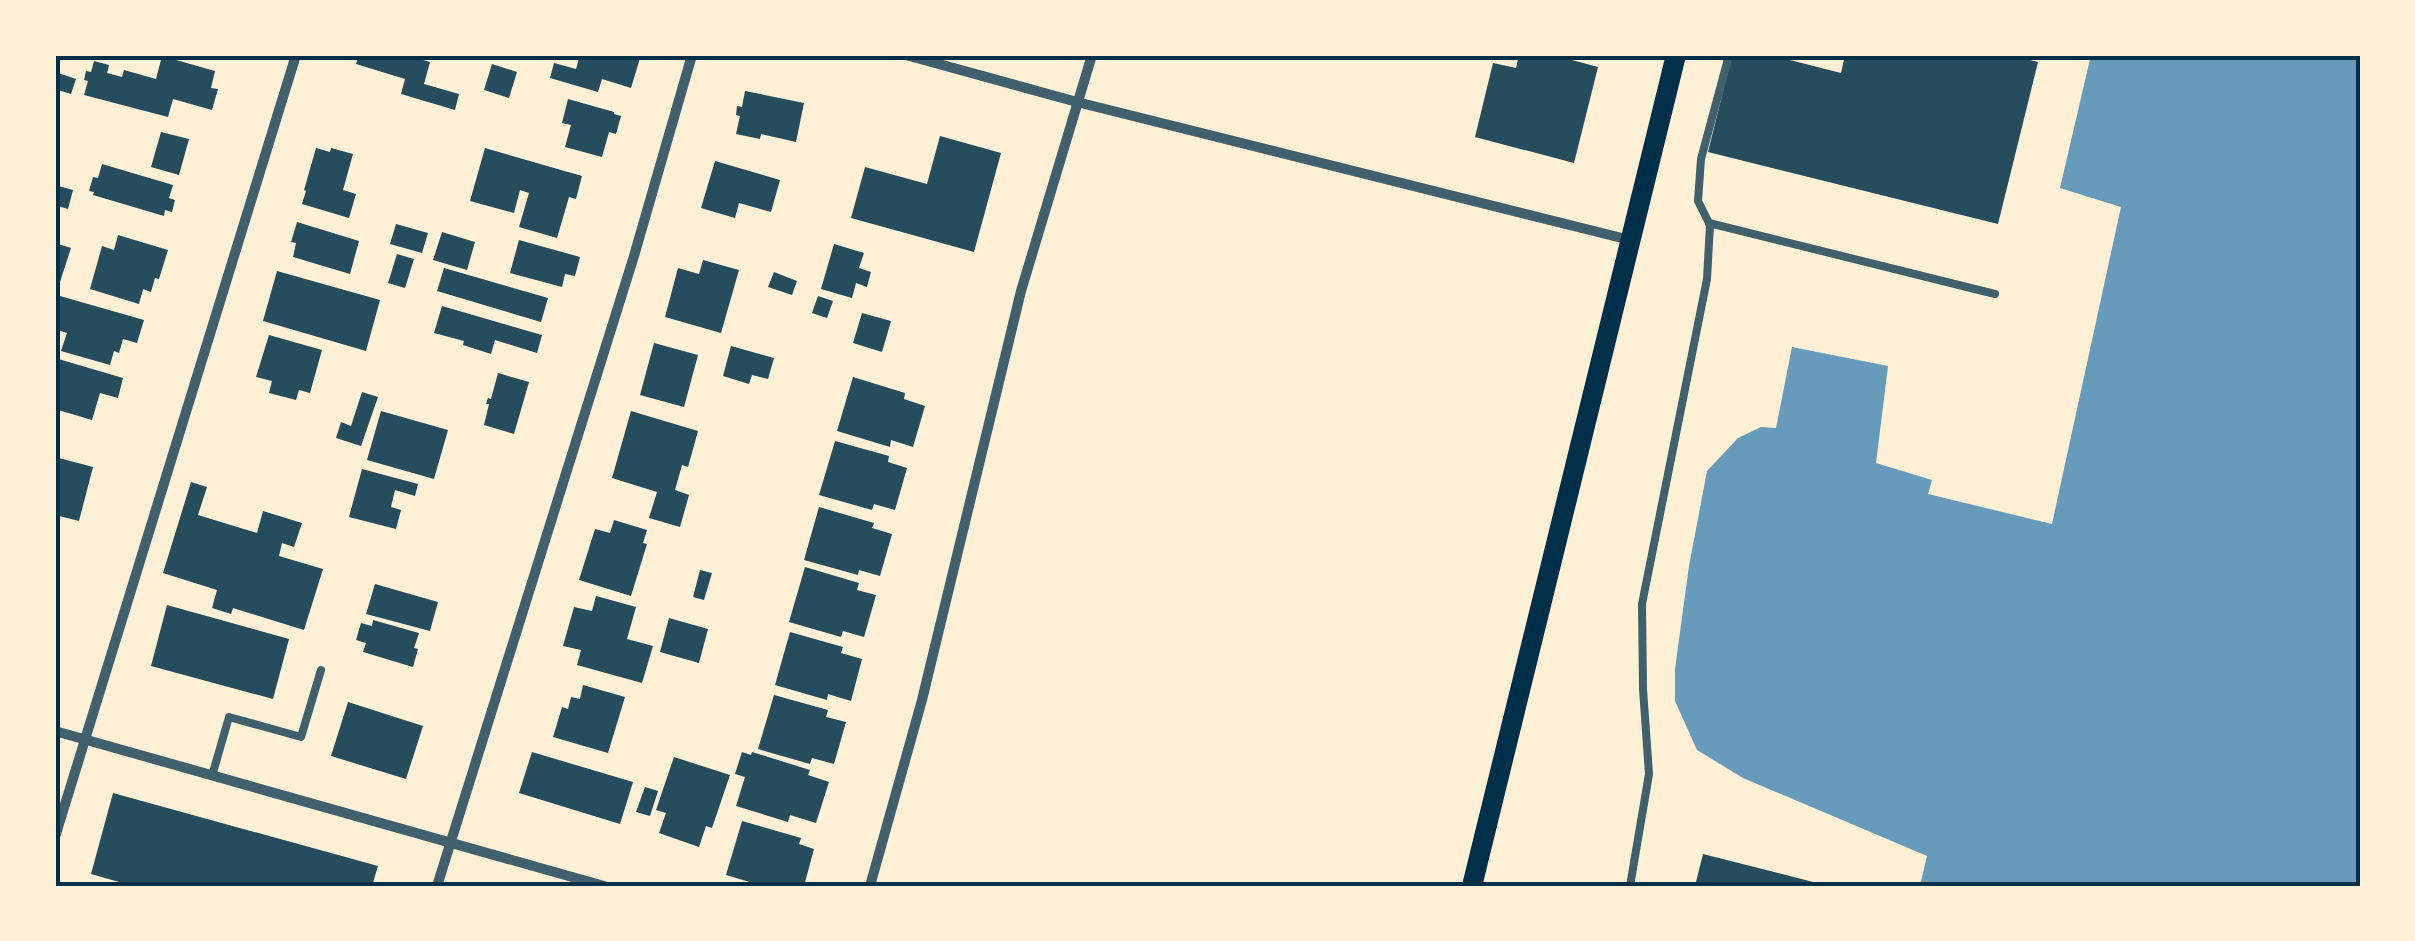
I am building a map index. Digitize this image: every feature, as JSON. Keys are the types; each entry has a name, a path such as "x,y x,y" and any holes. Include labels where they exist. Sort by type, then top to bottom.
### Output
{"main road":[{"path":"1472,886 1676,55"}],"street":[{"path":"55,837 296,55"},
{"path":"437,886 634,256 692,55"},
{"path":"906,55 1077,102 1631,240"},
{"path":"870,886 922,700 1021,291 1092,55"},
{"path":"55,731 604,886"}],"lane":[{"path":"1630,886 1648,774 1642,604 1707,278 1709,224 1698,200 1701,159 1729,55"},
{"path":"1709,224 1995,294"},
{"path":"212,776 229,717 301,737 321,670"}],"water":[{"path":"2091,55 2360,55 2359,886 1920,886 1927,856 1743,778 1697,750 1675,701 1675,669 1689,566 1707,471 1738,438 1761,427 1776,428 1792,347 1888,366 1876,463 1932,480 1928,494 2052,524 2121,207 2060,188"}],"building":[{"path":"359,55 414,55 430,62 424,84 459,94 455,110 401,94 405,79 356,64"},
{"path":"580,55 641,55 631,88 602,79 598,92 550,78 554,63 576,69"},
{"path":"1519,55 1553,55 1598,67 1574,163 1475,137 1493,63 1516,68"},
{"path":"1732,55 1770,55 1841,73 1845,55 2010,55 2038,62 1998,224 1708,152"},
{"path":"162,56 215,71 211,88 218,89 212,110 173,99 168,117 84,95 86,71 91,72 94,61 109,65 107,73 122,77 124,70 156,79"},
{"path":"492,64 517,72 509,98 484,90"},
{"path":"55,72 76,79 71,94 55,89"},
{"path":"745,91 804,103 796,142 761,134 760,139 736,134 740,116 736,115 737,106 742,107"},
{"path":"568,99 621,116 616,134 609,132 602,157 565,147 571,125 562,123"},
{"path":"161,132 189,139 179,175 151,167"},
{"path":"940,136 1001,153 974,252 851,218 865,167 927,184"},
{"path":"316,148 353,154 343,190 356,194 349,218 302,204"},
{"path":"485,148 582,176 576,199 569,197 557,238 519,227 529,193 520,190 514,213 470,201"},
{"path":"715,161 780,180 771,212 739,203 735,218 701,208"},
{"path":"102,164 173,185 169,198 175,200 172,212 165,210 164,216 93,195 89,191 93,177 98,178"},
{"path":"55,185 73,190 68,209 55,205"},
{"path":"297,222 359,241 350,274 293,257 296,243 291,242"},
{"path":"396,224 428,233 422,253 390,244"},
{"path":"442,232 475,242 467,270 433,260"},
{"path":"118,235 168,250 159,279 155,278 151,292 143,289 139,304 90,289 102,246 114,250"},
{"path":"519,240 580,257 575,276 565,274 562,287 510,273"},
{"path":"55,243 71,248 59,285 55,284"},
{"path":"834,244 864,253 859,268 871,272 867,287 856,283 852,298 821,289"},
{"path":"397,254 414,259 405,288 388,283"},
{"path":"703,260 739,270 721,333 665,317 678,268 699,274"},
{"path":"444,268 548,298 541,322 437,291"},
{"path":"277,271 380,300 366,351 263,321"},
{"path":"774,272 797,281 792,295 768,287"},
{"path":"60,296 144,320 137,343 123,339 110,365 61,351 67,333 55,329"},
{"path":"818,296 833,301 827,318 812,313"},
{"path":"442,306 542,335 537,353 495,340 491,354 434,333"},
{"path":"862,313 891,321 882,352 853,343"},
{"path":"269,335 322,350 310,393 299,390 296,400 269,393 272,381 256,377"},
{"path":"654,343 698,355 684,407 640,395"},
{"path":"731,346 774,358 768,379 752,375 749,384 723,376"},
{"path":"55,358 123,378 118,398 100,393 92,420 55,409"},
{"path":"498,373 529,382 514,434 484,425 486,404"},
{"path":"853,377 905,393 904,399 925,406 913,447 891,440 890,447 837,431"},
{"path":"362,392 378,397 361,446 336,438 341,422 351,426"},
{"path":"381,411 448,430 434,479 367,460"},
{"path":"631,411 698,431 688,467 682,465 675,490 689,495 680,527 649,518 657,492 612,478"},
{"path":"835,441 889,456 888,462 907,468 895,510 874,504 872,510 819,495"},
{"path":"55,457 93,467 79,521 55,515"},
{"path":"362,469 418,484 415,496 395,490 391,507 401,510 396,529 349,517"},
{"path":"191,482 207,487 198,515 257,533 263,511 302,523 294,547 282,543 279,556 323,569 304,630 233,608 231,614 212,608 217,590 163,573"},
{"path":"819,507 874,523 872,528 892,534 880,576 859,570 858,575 804,560"},
{"path":"614,520 647,530 643,543 647,544 631,596 579,580 595,529 610,533"},
{"path":"805,567 859,583 857,590 876,595 864,637 843,631 841,637 789,622"},
{"path":"700,570 712,573 704,600 693,597"},
{"path":"375,584 438,602 430,631 366,614"},
{"path":"596,596 636,607 627,639 653,646 642,683 577,665 581,650 563,646 574,607 592,611"},
{"path":"167,605 289,639 273,699 151,666"},
{"path":"669,618 708,629 699,663 660,652"},
{"path":"373,620 419,633 413,667 363,652 366,643 356,640 361,623 372,626"},
{"path":"790,632 843,647 841,653 862,659 851,701 828,694 827,700 775,685"},
{"path":"583,685 625,697 608,753 553,737 562,707 568,709 571,697 580,699"},
{"path":"774,695 828,710 826,717 846,722 834,764 812,758 810,764 758,749"},
{"path":"348,702 423,726 406,779 331,756"},
{"path":"532,752 633,782 620,824 519,793"},
{"path":"742,752 810,770 808,775 829,782 816,823 790,815 788,822 736,806 745,777 735,774"},
{"path":"674,757 730,775 712,828 706,826 699,847 659,833 666,813 656,810"},
{"path":"645,787 658,791 650,816 636,812"},
{"path":"113,793 378,866 372,886 133,886 91,874"},
{"path":"742,821 801,838 799,844 814,849 804,886 763,886 726,875"},
{"path":"1703,854 1825,885 1825,886 1695,886"}]}
